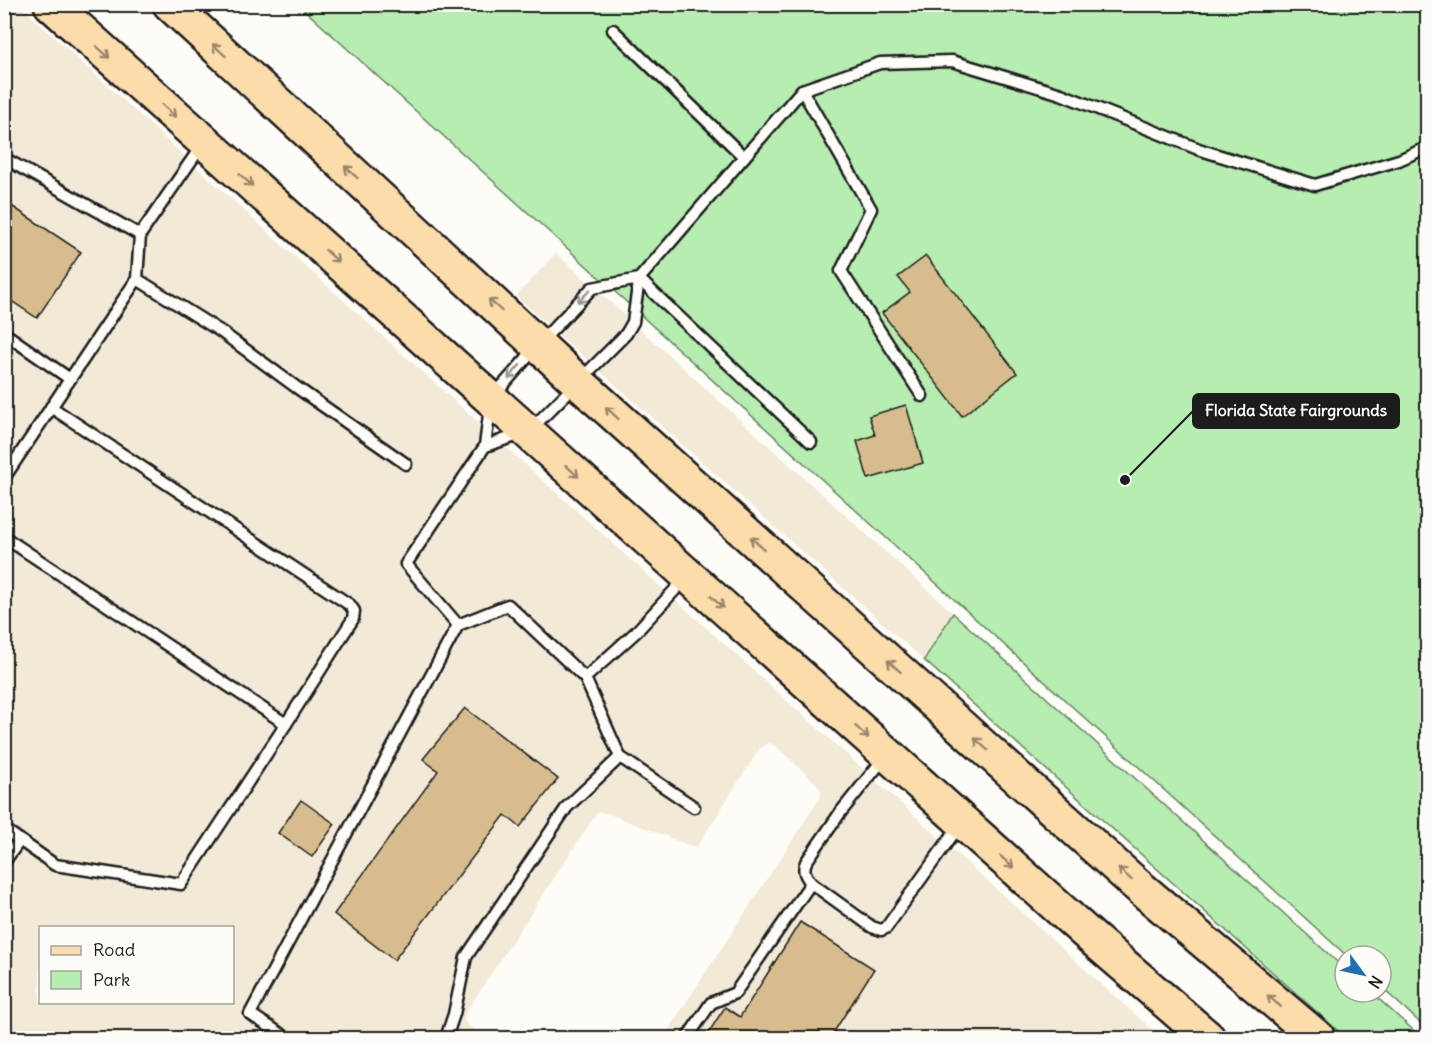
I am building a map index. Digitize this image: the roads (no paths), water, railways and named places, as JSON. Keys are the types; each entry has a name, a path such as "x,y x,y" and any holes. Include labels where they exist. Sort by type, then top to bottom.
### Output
{"main road":[{"path":"51,4 1083,930 1208,1038"},
{"path":"170,4 578,382 1137,885 1318,1038"}],"lane":[{"path":"613,30 744,157"},
{"path":"485,446 528,432 626,333 633,322 639,279 802,90 880,63 952,61 1061,94 1201,150 1315,185 1399,159 1428,147"},
{"path":"802,90 871,209 842,271 922,396"},
{"path":"4,478 137,279 140,235 204,142"},
{"path":"4,158 140,235"},
{"path":"137,279 220,331 406,464"},
{"path":"458,625 406,564 485,446 491,399 592,288 639,279"},
{"path":"639,279 811,442"},
{"path":"4,333 70,379"},
{"path":"4,829 56,865 181,884 353,619 354,611 350,605 51,407"},
{"path":"4,537 286,724"},
{"path":"585,678 636,632 688,576"},
{"path":"287,1038 250,1014 458,625 508,605 585,678 620,757 694,807"},
{"path":"887,754 840,813 806,862 805,874 812,883 872,927 881,930 886,928 962,821"},
{"path":"446,1038 454,1014 466,957 567,807 620,757"},
{"path":"4,862 20,840"},
{"path":"687,1038 711,1003 735,993 812,883"}],"place":[{"name":"Florida State Fairgrounds","path":"1125,480"}]}
